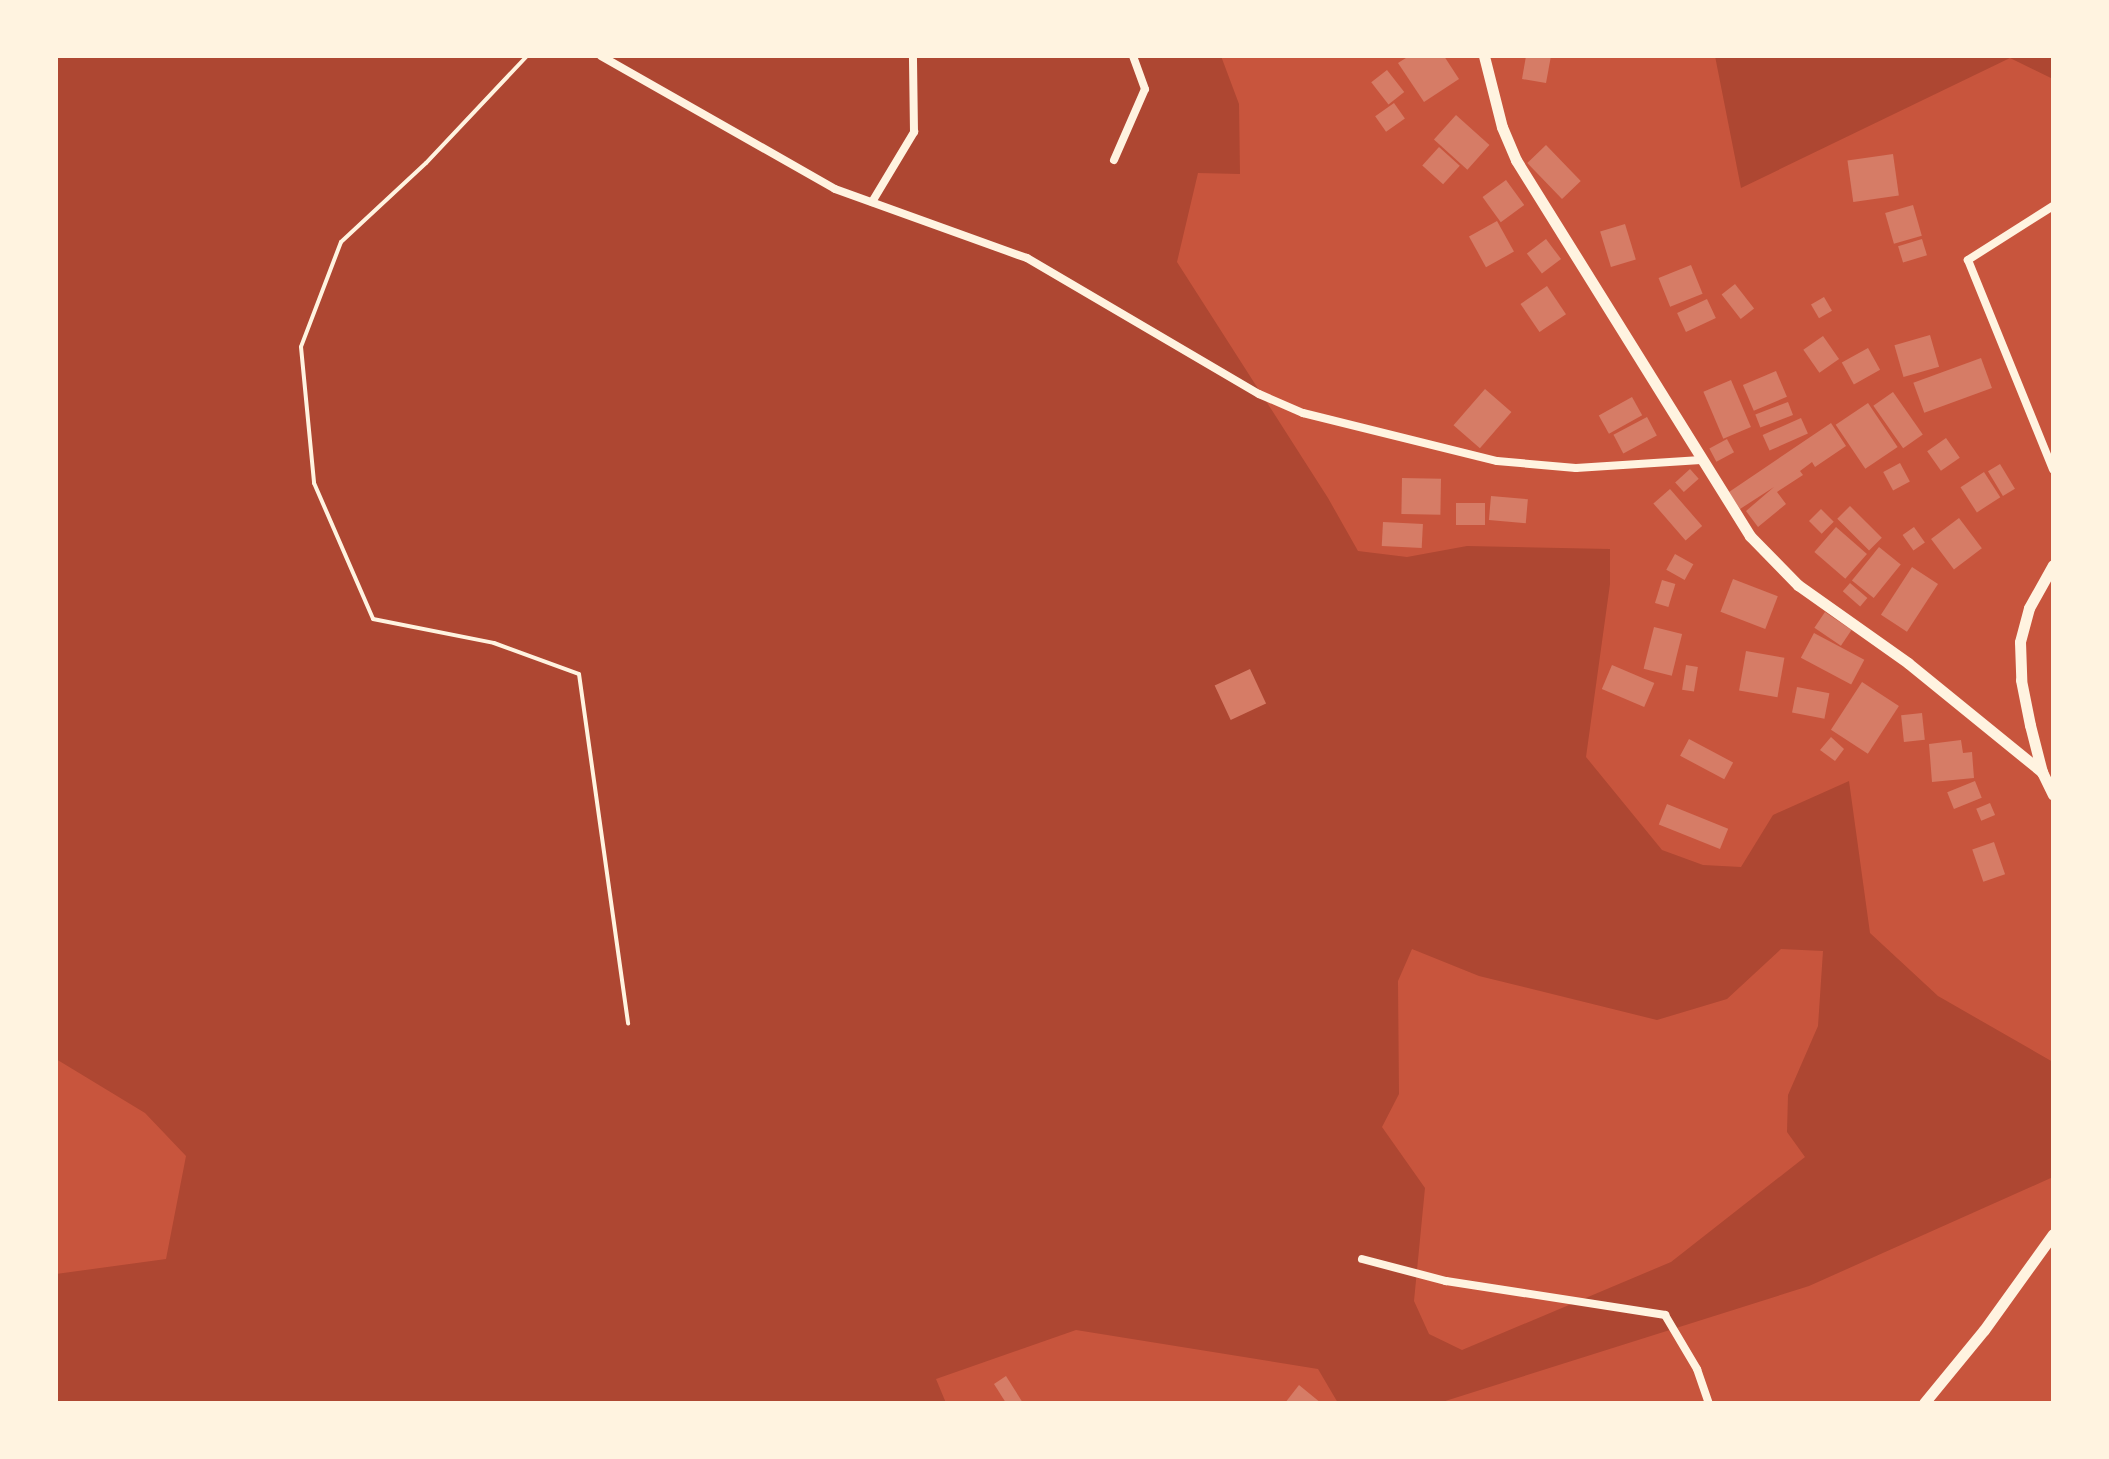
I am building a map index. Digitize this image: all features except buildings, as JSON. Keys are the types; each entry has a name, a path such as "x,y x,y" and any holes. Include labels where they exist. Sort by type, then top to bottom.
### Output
{"street":[{"path":"601,56 807,175 1027,258 1259,394 1333,423 1497,461 1576,468 1701,460"},
{"path":"872,202 914,132 913,56"},
{"path":"1114,160 1145,89 1133,56"},
{"path":"1484,56 1502,127 1516,160 1750,536 1790,577 1908,663 2042,772"},
{"path":"2053,206 1968,260 2053,469"},
{"path":"2053,565 2029,608 2020,642 2021,680 2042,772 2053,795"},
{"path":"1924,1403 1984,1330 2053,1234"},
{"path":"1362,1259 1446,1281 1665,1315 1697,1369 1709,1403"}],"path":[{"path":"527,56 426,163 341,242 301,347 314,483 373,619 494,643 579,674 628,1024"}],"shaded area":[{"path":"56,56 1221,56 1239,104 1240,174 1198,173 1177,262 1328,498 1358,551 1407,557 1467,546 1610,549 1610,584 1586,757 1662,850 1703,865 1741,867 1773,815 1849,781 1870,933 1938,996 2053,1062 2053,1177 1809,1286 1439,1403 1338,1403 1318,1369 1076,1330 936,1379 946,1403 56,1403 56,1274 166,1259 186,1156 145,1113 56,1059","holes":["1412,949 1479,976 1657,1020 1727,999 1781,949 1823,951 1818,1026 1788,1095 1787,1132 1805,1157 1671,1262 1462,1350 1429,1334 1414,1301 1425,1188 1382,1127 1399,1094 1398,981"]},
{"path":"1715,56 2053,56 2053,79 2010,58 1741,188"}]}
